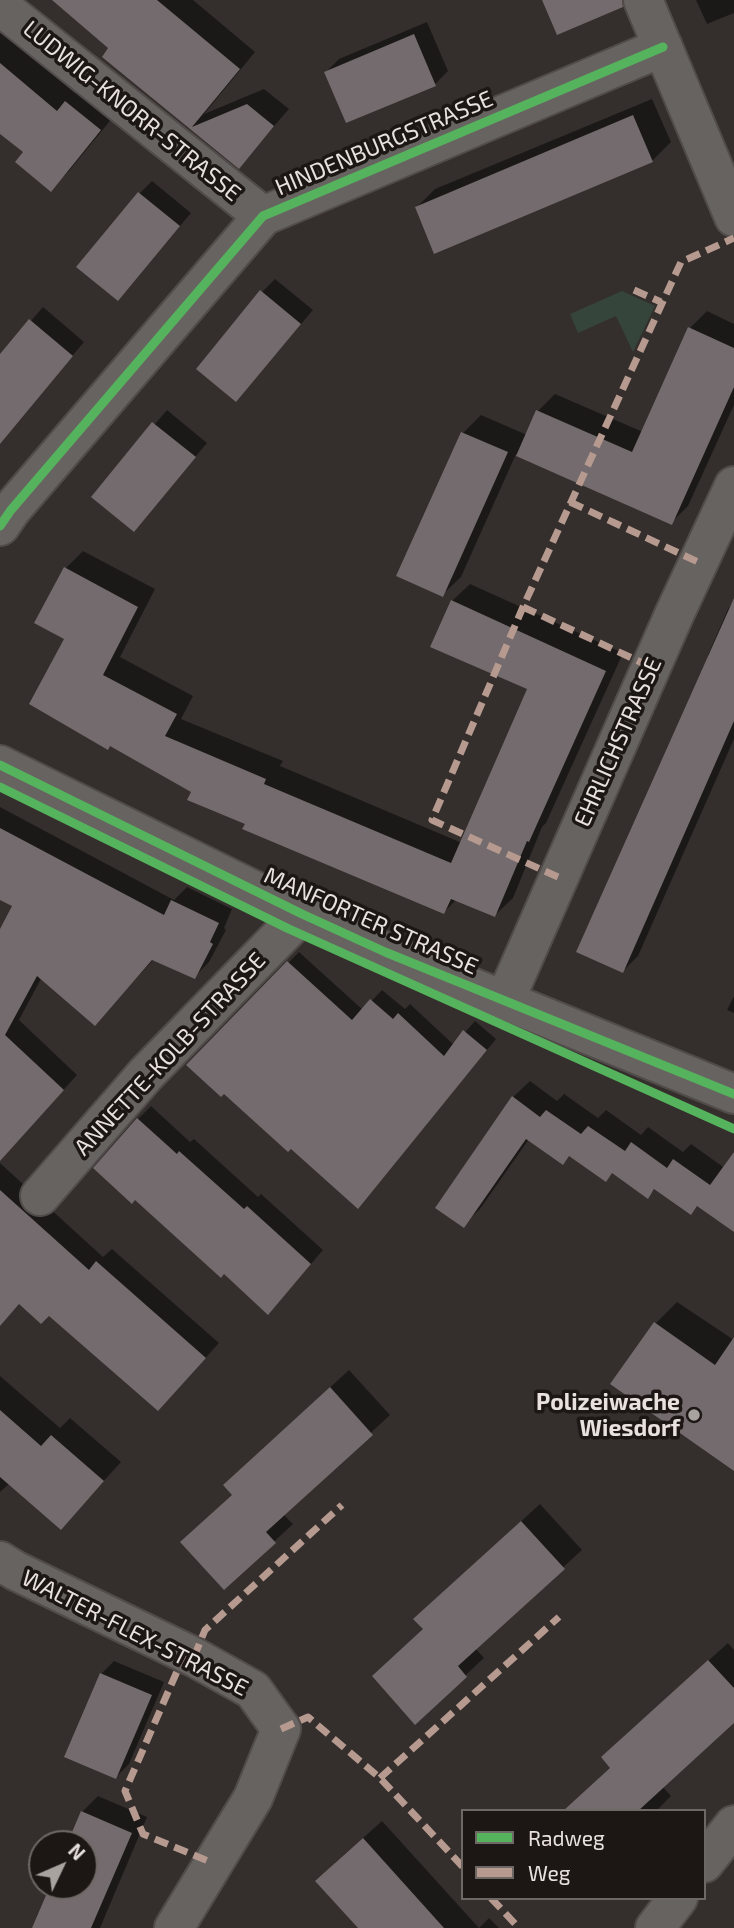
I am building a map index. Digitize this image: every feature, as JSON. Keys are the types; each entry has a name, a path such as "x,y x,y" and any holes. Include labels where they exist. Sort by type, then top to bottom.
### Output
{"street":[{"path":"643,0 734,217"},
{"name":"LUDWIG-KNORR-STRASSE","path":"0,6 263,216"},
{"name":"HINDENBURGSTRASSE","path":"0,526 10,510 263,216 663,47"},
{"name":"EHRLICHSTRASSE","path":"505,1000 679,604 734,486"},
{"name":"MANFORTER STRASSE","path":"0,765 302,914 384,951 734,1094"},
{"name":"ANNETTE-KOLB-STRASSE","path":"40,1196 146,1074 302,914"},
{"name":"WALTER-FLEX-STRASSE","path":"0,1561 194,1657 253,1690 281,1729 253,1798 174,1928"},
{"path":"706,1860 734,1825"},
{"path":"655,1928 676,1900"}],"green space":[{"path":"622,291 655,306 633,352 616,316 578,333 570,314"}],"building":[{"path":"52,0 157,0 240,69 192,127 247,104 274,126 239,169 102,57 108,48"},
{"path":"542,0 622,0 623,7 557,35"},
{"path":"414,34 436,86 346,123 324,72"},
{"path":"0,63 57,111 65,101 101,130 51,192 15,162 23,152 0,134"},
{"path":"633,115 653,162 434,254 415,207"},
{"path":"138,192 180,226 118,301 76,267"},
{"path":"260,290 301,324 236,402 196,369"},
{"path":"29,319 73,356 0,444 0,354"},
{"path":"688,327 734,348 734,387 672,525 516,456 536,410 632,452"},
{"path":"152,422 196,457 134,532 91,497"},
{"path":"461,432 508,452 443,597 396,576"},
{"path":"64,567 138,607 103,675 177,714 165,736 266,779 264,784 451,863 527,689 430,647 451,600 606,671 495,917 451,899 444,914 242,829 245,824 187,800 191,792 110,746 108,750 29,704 64,639 34,623"},
{"path":"734,598 734,721 623,973 576,952"},
{"path":"0,828 164,915 171,900 219,923 210,942 213,944 195,979 152,960 95,1026 37,976 5,1035 64,1090 0,1161 0,929 12,906 0,900"},
{"path":"287,961 352,1020 370,999 393,1019 398,1013 444,1056 463,1030 487,1050 358,1209 291,1149 288,1152 224,1094 221,1097 186,1065"},
{"path":"512,1096 540,1117 546,1110 581,1134 588,1126 625,1151 631,1142 667,1168 673,1159 710,1185 734,1152 734,1232 697,1206 691,1215 654,1189 648,1199 612,1173 606,1182 569,1156 563,1165 526,1139 464,1228 435,1208"},
{"path":"137,1118 244,1209 247,1206 311,1264 268,1315 224,1274 221,1278 135,1200 132,1204 93,1168"},
{"path":"0,1190 89,1270 96,1261 206,1358 158,1411 49,1316 41,1324 19,1304 0,1326"},
{"name":"Polizeiwache Wiesdorf","path":"654,1322 715,1365 734,1337 734,1471 610,1384"},
{"path":"330,1387 373,1435 266,1532 276,1543 224,1590 180,1542 232,1495 223,1485"},
{"path":"0,1410 41,1446 51,1435 104,1481 61,1530 0,1477"},
{"path":"521,1521 565,1569 458,1666 467,1677 415,1725 372,1676 423,1629 413,1619"},
{"path":"708,1660 734,1688 734,1723 640,1809 565,1809 610,1768 601,1757"},
{"path":"100,1673 152,1695 116,1779 64,1757"},
{"path":"81,1811 132,1833 91,1928 32,1928 44,1900 98,1900 98,1830 73,1830"},
{"path":"363,1838 444,1928 358,1928 315,1881"}],"marked path":[{"path":"558,877 432,820 523,607 681,262 734,238"},
{"path":"634,290 661,302"},
{"path":"570,502 698,562"},
{"path":"523,607 651,667"},
{"path":"194,1657 205,1630 342,1505"},
{"path":"380,1778 559,1617"},
{"path":"185,1653 125,1791 143,1834 213,1863"},
{"path":"281,1729 308,1717 380,1778 461,1865"},
{"path":"493,1900 519,1928"}],"cycle path":[{"path":"0,526 263,216 663,47"},
{"path":"0,765 385,952 734,1094"},
{"path":"0,787 289,929 734,1129"}],"place":[{"name":"Polizeiwache Wiesdorf","path":"694,1415"}]}
